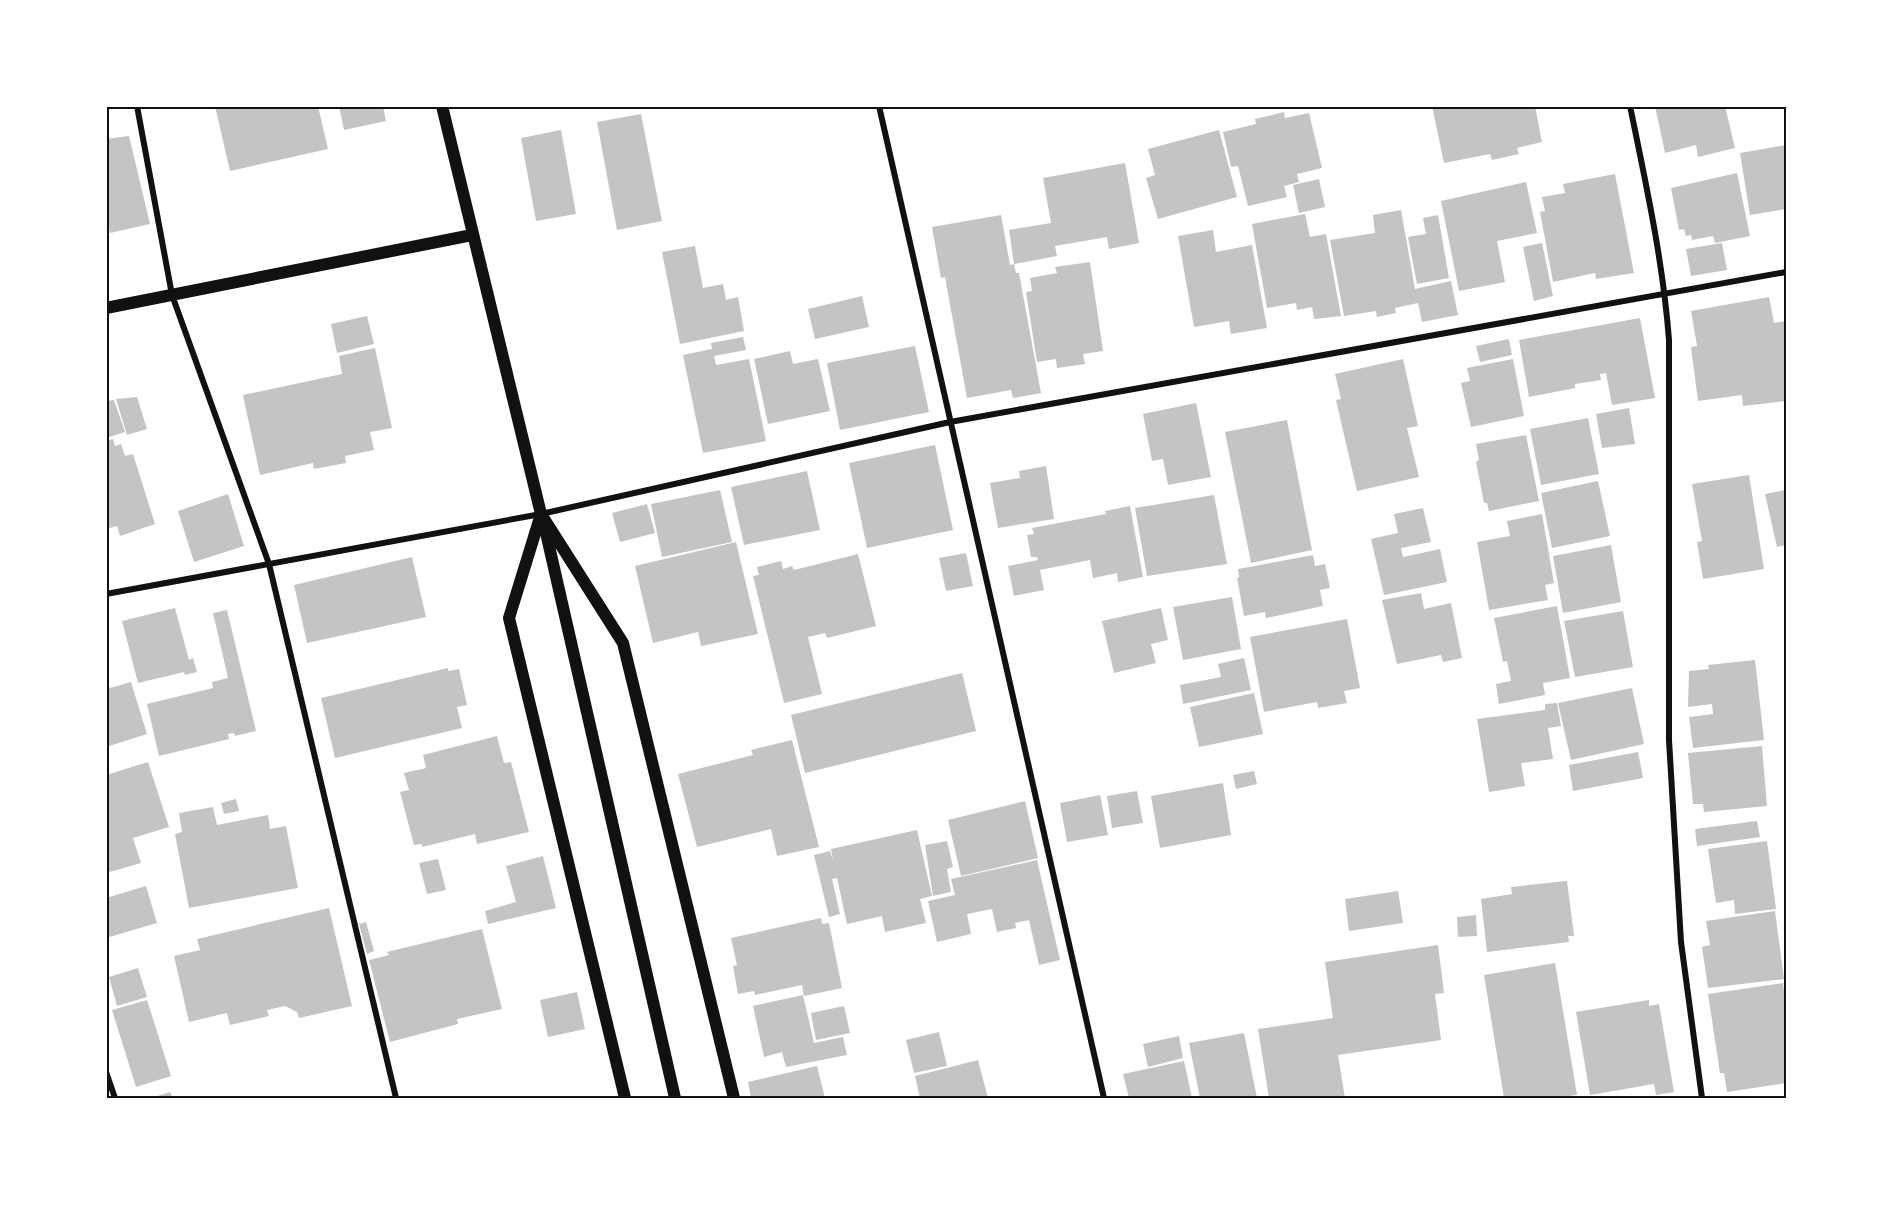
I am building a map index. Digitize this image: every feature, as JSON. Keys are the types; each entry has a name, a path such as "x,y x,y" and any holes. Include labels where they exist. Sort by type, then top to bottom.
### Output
{"main road":[{"path":"442,106 541,514 675,1098"},
{"path":"106,308 472,235"},
{"path":"541,514 509,618 625,1098"},
{"path":"541,514 623,643 734,1098"}],"street":[{"path":"137,106 172,295 269,564 396,1098"},
{"path":"879,106 1104,1098"},
{"path":"1630,106 1666,294 1669,340 1669,740 1681,942 1702,1098"},
{"path":"106,594 541,514 950,422 1786,272"},
{"path":"106,1072 115,1098"}],"building":[{"path":"215,106 318,106 328,149 230,171"},
{"path":"339,106 383,106 386,121 344,130"},
{"path":"1432,106 1535,106 1542,142 1517,148 1519,154 1492,160 1490,154 1444,163"},
{"path":"1655,106 1725,106 1735,148 1698,157 1696,145 1665,153"},
{"path":"1284,112 1285,118 1309,113 1322,168 1297,174 1299,182 1284,186 1287,197 1248,206 1238,166 1231,167 1223,132 1256,124 1255,119"},
{"path":"641,114 662,221 617,230 597,122"},
{"path":"561,130 576,214 536,221 521,138"},
{"path":"1219,130 1237,197 1158,219 1146,178 1155,175 1148,149"},
{"path":"129,136 150,224 110,233 106,216 106,139"},
{"path":"1786,145 1786,209 1750,215 1740,153"},
{"path":"1125,163 1139,243 1109,249 1107,237 1055,246 1057,256 1014,264 1009,230 1051,223 1043,178"},
{"path":"1737,173 1750,236 1715,243 1713,236 1692,240 1691,235 1686,236 1684,229 1679,230 1671,188"},
{"path":"1615,174 1634,273 1596,279 1595,273 1553,282 1540,212 1545,211 1542,197 1565,193 1563,184"},
{"path":"1319,179 1325,207 1299,213 1293,185"},
{"path":"1526,182 1537,233 1497,241 1505,282 1459,291 1441,201"},
{"path":"1401,210 1415,289 1451,281 1458,315 1422,322 1418,303 1395,308 1396,313 1377,317 1376,311 1344,316 1330,240 1375,233 1373,215"},
{"path":"1305,214 1310,237 1326,234 1341,316 1314,319 1312,307 1297,310 1296,303 1267,308 1252,224"},
{"path":"1001,215 1010,265 1014,264 1016,273 1019,273 1041,393 1013,398 1011,390 967,398 945,277 941,278 932,227"},
{"path":"1438,215 1449,278 1417,284 1408,237 1426,234 1423,218"},
{"path":"1213,230 1216,252 1252,245 1267,328 1231,334 1229,321 1194,327 1178,236"},
{"path":"1542,243 1553,296 1534,301 1523,247"},
{"path":"1722,243 1727,270 1691,276 1686,249"},
{"path":"695,246 703,288 723,284 726,300 738,297 744,331 680,344 662,252"},
{"path":"1090,262 1103,351 1083,354 1085,364 1057,368 1056,359 1037,362 1026,292 1032,291 1030,278 1057,273 1055,267"},
{"path":"862,296 869,327 815,339 808,309"},
{"path":"1769,297 1774,323 1786,321 1786,401 1743,406 1742,395 1698,401 1691,347 1697,346 1691,311"},
{"path":"367,316 374,344 337,353 331,324"},
{"path":"1640,318 1655,398 1612,405 1606,373 1600,374 1601,380 1575,384 1575,388 1529,397 1519,340"},
{"path":"743,337 746,350 714,356 716,365 749,359 766,441 703,453 683,355 712,349 711,343"},
{"path":"1509,339 1512,355 1480,362 1476,346"},
{"path":"915,346 929,412 840,430 827,363"},
{"path":"375,348 392,428 370,432 374,450 345,456 346,463 314,469 313,463 260,475 243,395 342,374 339,356"},
{"path":"790,351 793,364 818,359 830,411 768,424 754,359"},
{"path":"1403,359 1418,426 1407,428 1419,477 1357,491 1336,400 1341,399 1335,374"},
{"path":"1513,359 1524,416 1471,427 1461,383 1470,381 1467,368"},
{"path":"137,397 147,429 127,435 116,399"},
{"path":"114,400 125,432 106,438 106,401"},
{"path":"1196,403 1211,477 1168,485 1163,459 1152,461 1143,414"},
{"path":"1629,408 1635,444 1602,448 1596,414"},
{"path":"1588,418 1599,474 1541,485 1530,429"},
{"path":"1287,420 1312,550 1251,563 1225,432"},
{"path":"1526,435 1539,501 1489,511 1487,503 1484,503 1476,462 1479,460 1476,444"},
{"path":"113,439 115,446 121,444 125,456 133,454 155,524 120,536 117,526 106,529 106,441"},
{"path":"935,445 953,530 867,548 849,463"},
{"path":"1046,466 1054,519 998,528 990,483 1020,478 1019,471"},
{"path":"807,471 820,530 744,545 731,487"},
{"path":"1749,475 1764,569 1703,579 1697,542 1702,541 1692,484"},
{"path":"1598,481 1610,536 1552,548 1541,493"},
{"path":"720,490 732,542 662,557 651,504"},
{"path":"1786,490 1786,545 1777,547 1765,494"},
{"path":"228,494 244,546 194,562 178,511"},
{"path":"1214,495 1227,564 1147,576 1135,508"},
{"path":"647,504 655,533 620,542 612,513"},
{"path":"1130,506 1143,577 1118,582 1117,573 1093,578 1090,560 1040,570 1044,590 1014,596 1008,566 1038,560 1037,557 1031,557 1027,535 1034,534 1032,528 1106,514 1105,511"},
{"path":"1423,508 1431,542 1401,548 1403,557 1440,549 1447,582 1384,595 1371,539 1398,533 1394,514"},
{"path":"1542,514 1554,583 1545,585 1548,600 1489,610 1477,542 1510,536 1507,521"},
{"path":"736,542 758,634 701,646 698,632 653,643 635,566"},
{"path":"1611,545 1621,602 1563,613 1553,556"},
{"path":"966,553 973,586 946,591 939,558"},
{"path":"858,554 876,626 827,638 825,633 808,637 822,694 784,703 753,576 759,575 757,567 781,561 783,569 792,566 794,570"},
{"path":"1313,555 1315,566 1325,564 1330,588 1320,590 1323,606 1266,618 1265,612 1244,616 1237,578 1239,578 1238,569"},
{"path":"412,557 426,617 307,643 294,585"},
{"path":"1421,593 1424,609 1451,603 1462,658 1443,662 1441,655 1397,664 1382,600"},
{"path":"1232,597 1241,649 1183,660 1173,607"},
{"path":"1557,606 1570,678 1543,683 1545,695 1499,704 1496,684 1511,681 1507,661 1503,662 1494,618"},
{"path":"175,608 189,660 193,658 197,672 185,675 184,672 138,683 122,621"},
{"path":"1161,608 1168,640 1151,644 1156,663 1114,673 1102,621"},
{"path":"227,610 256,731 235,736 234,733 228,734 229,739 159,756 147,704 213,688 212,682 228,678 213,613"},
{"path":"1623,611 1633,667 1575,677 1564,621"},
{"path":"1347,619 1360,688 1344,691 1347,703 1318,708 1317,702 1264,712 1250,637"},
{"path":"1244,658 1251,690 1183,704 1180,685 1221,677 1218,664"},
{"path":"1755,660 1764,740 1693,748 1689,717 1713,714 1712,704 1688,707 1689,671 1709,669 1708,665"},
{"path":"448,668 448,671 459,669 467,705 457,707 462,728 335,758 321,698"},
{"path":"962,673 976,731 805,773 791,715"},
{"path":"131,682 147,734 106,747 106,689"},
{"path":"1632,688 1644,744 1571,760 1558,703"},
{"path":"1254,693 1263,734 1199,747 1190,707"},
{"path":"1557,703 1561,726 1548,728 1553,759 1521,763 1525,786 1489,792 1477,719 1545,710 1545,704"},
{"path":"497,736 504,763 511,762 529,832 477,844 475,834 422,847 422,844 414,845 400,792 409,790 404,773 426,768 423,755"},
{"path":"792,740 819,847 777,856 771,829 697,847 678,774 753,755 751,750"},
{"path":"1762,746 1767,806 1704,812 1703,804 1693,804 1688,753"},
{"path":"1638,752 1643,778 1573,791 1569,765"},
{"path":"148,762 169,827 133,838 141,863 106,873 106,775"},
{"path":"1254,771 1257,784 1236,789 1233,775"},
{"path":"1223,783 1231,835 1160,848 1151,796"},
{"path":"1137,791 1143,823 1112,828 1107,796"},
{"path":"1100,795 1108,835 1067,842 1060,803"},
{"path":"236,799 239,811 224,814 221,803"},
{"path":"1025,801 1038,858 961,876 948,820"},
{"path":"213,807 217,825 268,815 270,829 286,826 298,888 189,908 175,834 182,832 179,813"},
{"path":"1757,821 1760,837 1697,846 1695,829"},
{"path":"917,830 932,896 920,899 926,923 885,932 882,916 847,924 837,878 832,879 840,914 829,917 814,855 830,851 833,861 831,849"},
{"path":"947,841 953,867 947,869 951,892 933,896 925,845"},
{"path":"1767,841 1776,909 1735,914 1734,900 1716,903 1708,849"},
{"path":"543,856 556,908 488,924 485,911 516,902 506,866"},
{"path":"438,859 446,890 427,894 419,863"},
{"path":"1037,860 1060,960 1039,965 1029,920 1015,923 1016,928 997,932 992,909 967,914 971,934 937,942 928,901 955,895 951,879"},
{"path":"1567,881 1574,936 1568,936 1569,942 1487,952 1481,899 1512,894 1511,887"},
{"path":"146,886 157,923 106,938 106,898"},
{"path":"1398,891 1403,923 1349,931 1345,899"},
{"path":"329,908 352,1006 299,1018 297,1012 285,1006 267,1010 269,1016 230,1025 227,1013 189,1022 174,956 200,950 197,939"},
{"path":"1775,911 1784,979 1708,988 1702,947 1710,945 1706,921"},
{"path":"1476,915 1477,936 1458,937 1457,917"},
{"path":"821,918 822,924 829,923 842,988 804,996 802,985 755,995 754,991 738,994 733,966 737,965 731,938"},
{"path":"366,922 374,951 367,954 359,924"},
{"path":"482,929 502,1009 457,1019 458,1024 390,1042 369,960 389,955 387,952"},
{"path":"1438,945 1444,993 1435,994 1441,1040 1338,1055 1345,1098 1269,1098 1258,1029 1333,1018 1325,962"},
{"path":"1555,963 1577,1095 1552,1098 1504,1098 1484,975"},
{"path":"138,968 147,997 117,1006 109,977"},
{"path":"1783,983 1786,1007 1786,1083 1727,1092 1724,1073 1720,1073 1708,994"},
{"path":"577,992 585,1029 548,1037 540,1000"},
{"path":"803,995 814,1043 843,1037 847,1055 786,1067 782,1052 764,1057 753,1006"},
{"path":"147,1000 171,1076 136,1087 112,1010"},
{"path":"1649,1000 1649,1006 1659,1004 1674,1092 1656,1095 1654,1084 1590,1095 1576,1012"},
{"path":"844,1006 850,1033 816,1040 811,1013"},
{"path":"939,1032 947,1066 914,1073 906,1040"},
{"path":"1244,1033 1257,1098 1200,1098 1189,1043"},
{"path":"1179,1036 1183,1058 1148,1067 1143,1044"},
{"path":"978,1060 988,1098 920,1098 915,1076"},
{"path":"1184,1061 1192,1098 1129,1098 1123,1074"},
{"path":"817,1066 825,1098 751,1098 748,1082"},
{"path":"170,1092 173,1098 151,1098"}]}
